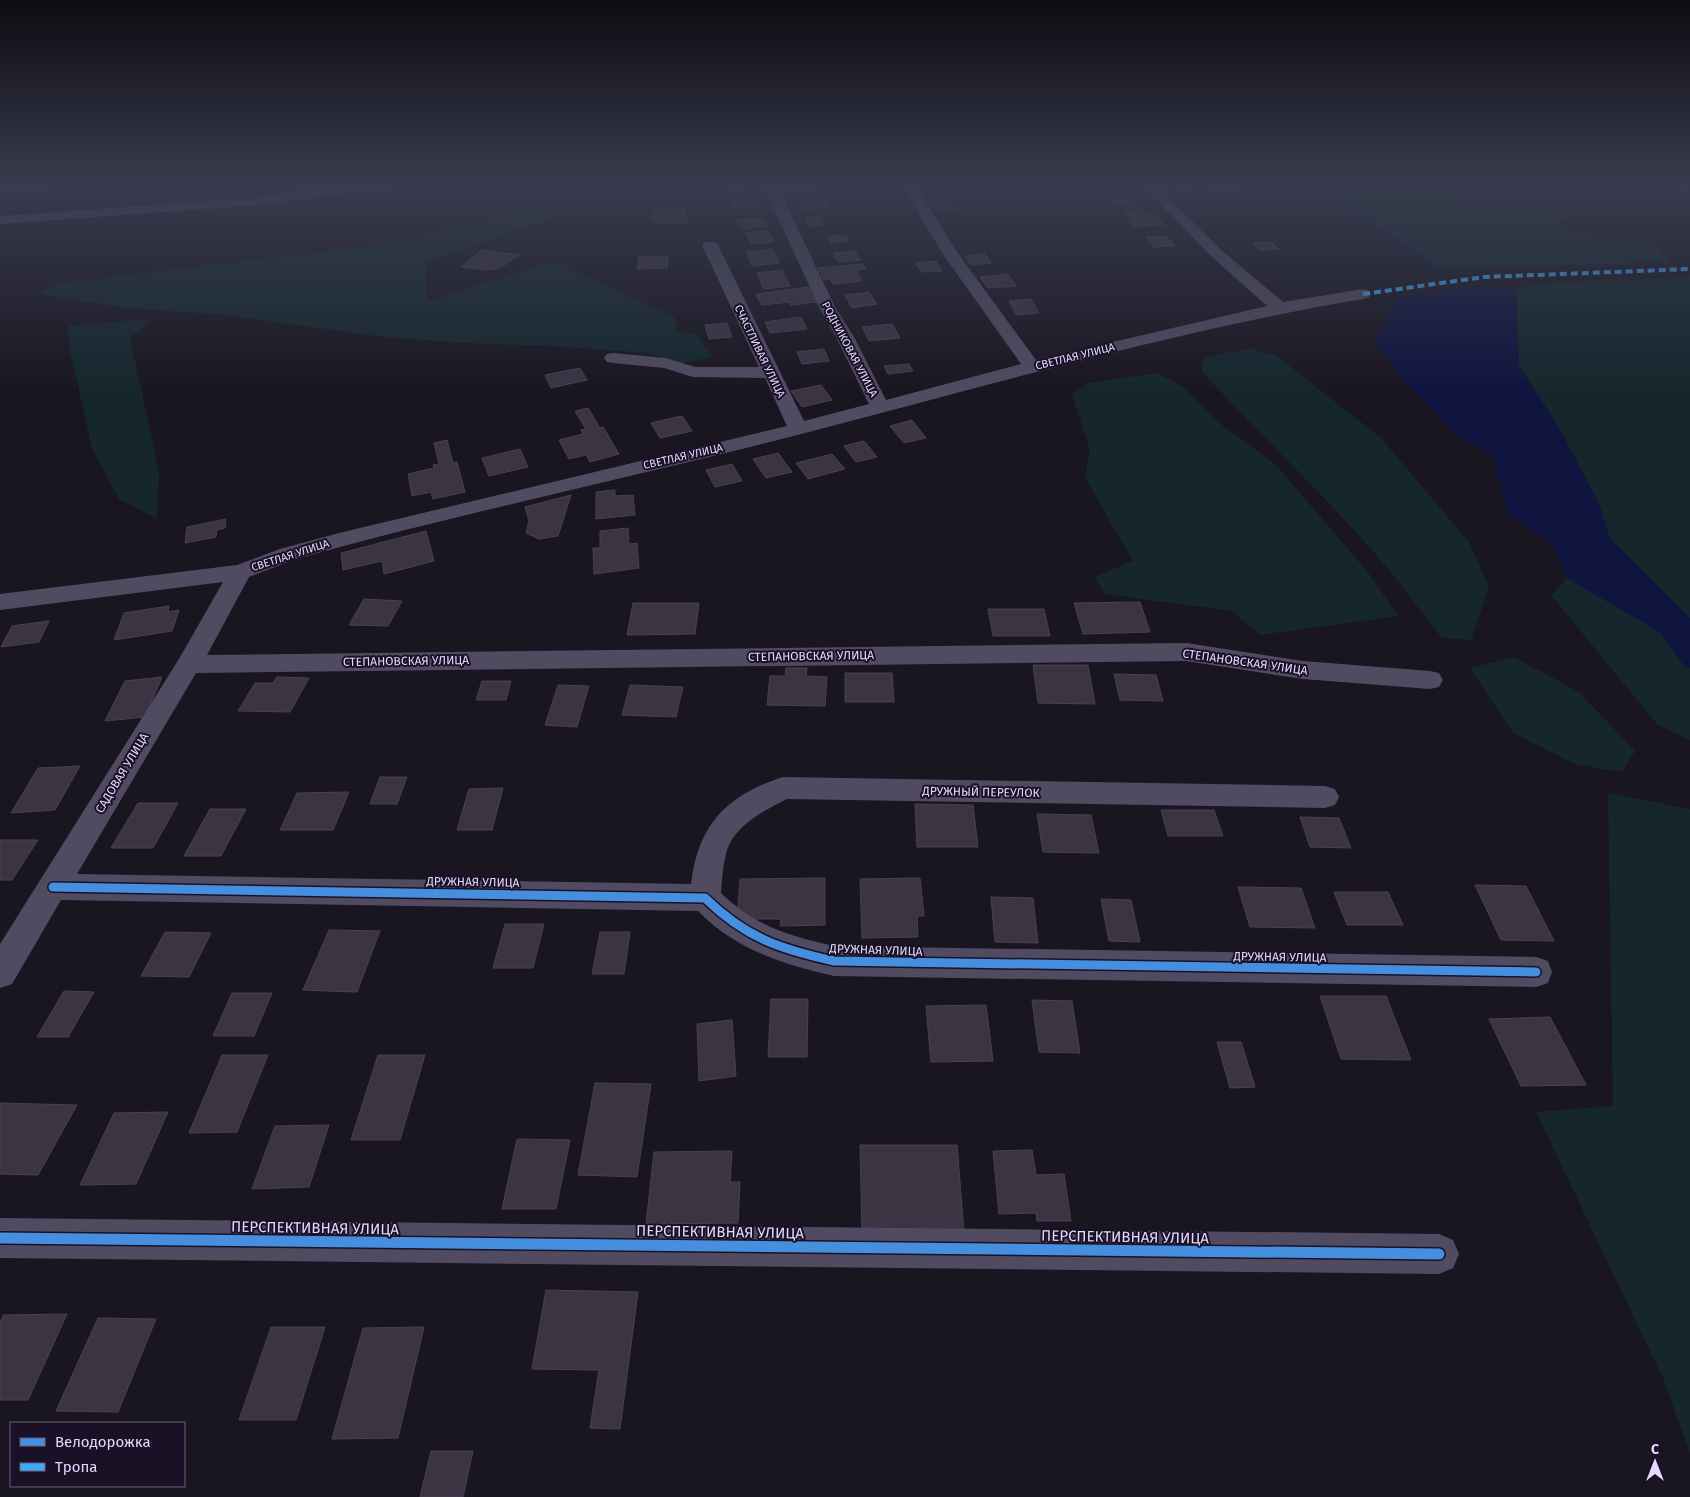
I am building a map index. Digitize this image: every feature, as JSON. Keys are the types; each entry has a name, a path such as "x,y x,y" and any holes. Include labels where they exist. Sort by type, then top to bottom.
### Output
{"street":[{"name":"СЧАСТЛИВАЯ УЛИЦА","path":"714,253 798,429"},
{"name":"РОДНИКОВАЯ УЛИЦА","path":"802,253 827,307 845,337 880,408"},
{"path":"951,253 1032,367"},
{"path":"1216,253 1280,308"},
{"name":"СВЕТЛАЯ УЛИЦА","path":"0,602 240,572 288,554 339,540 798,429 1185,329 1280,308 1363,294"},
{"path":"613,358 666,363 693,372 770,373"},
{"name":"САДОВАЯ УЛИЦА","path":"2,966 189,664 240,572"},
{"name":"СТЕПАНОВСКАЯ УЛИЦА","path":"189,664 1186,652 1303,670 1430,680"},
{"name":"ДРУЖНЫЙ ПЕРЕУЛОК","path":"705,898 713,848 727,826 745,807 783,788 1325,797"},
{"name":"ДРУЖНАЯ УЛИЦА","path":"52,887 705,898 722,916 748,934 787,951 834,961 1536,972"},
{"name":"ПЕРСПЕКТИВНАЯ УЛИЦА","path":"0,1238 1439,1254"}],"shaded area":[{"path":"312,253 452,253 426,262 427,301 553,261 675,317 677,332 696,333 713,357 682,363 646,353 385,337 224,315 125,308 36,294 58,283"},
{"path":"1416,253 1662,253 1670,262 1443,269"},
{"path":"1690,277 1690,618 1610,539 1599,504 1558,426 1519,366 1516,289 1531,284"},
{"path":"1468,287 1516,289 1519,366 1558,426 1599,504 1610,539 1690,618 1690,668 1685,667 1660,632 1567,578 1553,545 1508,513 1493,456 1456,434 1408,385 1374,341 1398,298"},
{"path":"148,319 147,326 130,337 159,472 157,519 119,499 92,448 70,350 68,326"},
{"path":"1250,348 1277,356 1381,438 1469,542 1489,587 1471,640 1442,638 1397,579 1367,545 1201,371 1204,358"},
{"path":"1157,373 1184,387 1218,422 1275,464 1367,571 1398,616 1260,635 1232,611 1105,594 1094,577 1133,561 1085,478 1090,450 1072,394 1089,383"},
{"path":"1567,578 1660,632 1685,667 1690,668 1690,740 1657,724 1551,595"},
{"path":"1514,657 1579,692 1635,751 1622,772 1575,764 1513,733 1470,668"},
{"path":"1608,793 1690,809 1690,1454 1664,1380 1536,1112 1613,1106"}],"building":[{"path":"478,253 519,255 500,268 484,270 461,267"},
{"path":"747,253 775,253 779,263 752,266"},
{"path":"833,253 856,253 861,260 838,262"},
{"path":"985,254 991,263 971,265 965,256"},
{"path":"668,256 667,268 637,269 639,257"},
{"path":"936,261 942,271 921,272 915,263"},
{"path":"863,264 866,269 856,270 862,281 833,284 831,279 824,280 818,268"},
{"path":"782,270 790,286 764,289 757,273"},
{"path":"1008,274 1016,286 988,288 980,277"},
{"path":"808,287 817,302 791,305 789,302 762,305 756,294"},
{"path":"869,292 877,304 852,308 845,295"},
{"path":"1031,299 1039,313 1016,315 1009,301"},
{"path":"801,317 807,329 770,333 765,322"},
{"path":"727,323 732,337 709,339 705,325"},
{"path":"892,324 900,338 869,341 862,327"},
{"path":"824,349 829,361 802,364 797,352"},
{"path":"909,364 913,371 888,374 884,366"},
{"path":"580,368 587,380 551,388 545,375"},
{"path":"821,385 832,400 802,407 791,391"},
{"path":"588,408 600,428 603,427 619,454 590,462 586,455 569,459 559,440 583,434 581,430 586,429 575,411"},
{"path":"682,416 692,431 660,438 651,423"},
{"path":"912,420 926,438 904,443 890,426"},
{"path":"447,440 453,463 457,462 465,492 433,499 431,492 412,496 408,474 434,468 433,465 439,464 434,443"},
{"path":"864,441 877,457 856,462 844,446"},
{"path":"520,449 528,467 489,476 482,458"},
{"path":"778,453 792,472 766,478 753,459"},
{"path":"832,454 845,469 808,479 796,463"},
{"path":"732,464 742,481 715,487 706,470"},
{"path":"615,490 615,496 633,495 635,515 596,519 596,492"},
{"path":"571,495 558,536 539,539 526,533 529,521 525,507"},
{"path":"226,519 225,528 217,530 216,537 185,543 187,527"},
{"path":"628,528 629,544 637,543 639,568 594,574 593,548 600,548 600,531"},
{"path":"426,531 434,561 384,574 382,561 343,570 341,553"},
{"path":"364,599 402,601 388,626 349,625"},
{"path":"1140,602 1150,632 1083,634 1074,603"},
{"path":"633,603 699,603 695,634 627,635"},
{"path":"169,606 168,612 179,610 172,631 114,640 124,613"},
{"path":"988,609 1044,609 1050,636 993,636"},
{"path":"49,621 39,642 1,647 12,626"},
{"path":"1033,665 1088,665 1095,704 1038,703"},
{"path":"786,668 807,668 806,676 827,677 825,706 767,705 770,676 785,676"},
{"path":"845,673 892,673 894,702 845,702"},
{"path":"1114,674 1156,675 1163,701 1120,700"},
{"path":"162,677 145,717 105,721 125,681"},
{"path":"277,677 309,678 290,712 238,711 255,683 273,683"},
{"path":"482,681 511,681 506,700 476,700"},
{"path":"558,685 589,686 577,727 545,725"},
{"path":"630,685 683,687 676,717 622,715"},
{"path":"80,766 55,810 11,813 38,768"},
{"path":"380,777 407,777 397,804 370,804"},
{"path":"503,788 492,830 457,830 469,789"},
{"path":"349,792 333,830 280,830 297,793"},
{"path":"138,803 178,803 153,848 111,848"},
{"path":"915,804 973,805 978,847 917,847"},
{"path":"210,809 246,809 221,856 184,856"},
{"path":"1161,810 1214,810 1223,836 1168,836"},
{"path":"1037,814 1091,815 1099,853 1043,852"},
{"path":"1300,817 1339,818 1351,848 1310,847"},
{"path":"0,840 38,840 12,880 0,880"},
{"path":"825,878 825,925 780,926 781,919 737,919 740,879"},
{"path":"920,878 924,916 917,916 918,937 862,938 860,879"},
{"path":"1475,885 1526,886 1554,941 1501,940"},
{"path":"1238,887 1301,888 1315,928 1250,927"},
{"path":"1334,892 1388,892 1403,925 1347,925"},
{"path":"991,897 1033,898 1038,943 995,942"},
{"path":"1101,899 1131,900 1140,942 1109,941"},
{"path":"505,924 544,924 533,968 493,968"},
{"path":"329,930 380,931 357,992 303,990"},
{"path":"165,932 211,933 189,977 141,976"},
{"path":"600,932 630,932 624,974 592,974"},
{"path":"64,991 94,992 68,1037 37,1037"},
{"path":"232,993 272,993 254,1036 213,1036"},
{"path":"1320,996 1386,996 1411,1060 1341,1059"},
{"path":"771,999 808,999 807,1057 768,1057"},
{"path":"1032,1000 1072,1001 1080,1053 1039,1052"},
{"path":"986,1005 993,1061 931,1062 926,1006"},
{"path":"1550,1017 1586,1085 1521,1086 1489,1019"},
{"path":"732,1020 736,1076 699,1081 697,1024"},
{"path":"1217,1042 1241,1042 1255,1087 1230,1088"},
{"path":"222,1055 268,1055 237,1132 189,1133"},
{"path":"378,1055 425,1055 400,1140 351,1140"},
{"path":"595,1083 651,1084 637,1177 578,1175"},
{"path":"0,1103 77,1105 38,1175 0,1174"},
{"path":"168,1112 136,1184 80,1185 114,1113"},
{"path":"329,1125 309,1187 252,1189 275,1126"},
{"path":"517,1139 570,1140 556,1209 502,1209"},
{"path":"860,1145 957,1145 964,1232 862,1233"},
{"path":"1032,1150 1036,1175 1064,1174 1071,1221 1037,1221 1036,1213 999,1214 993,1151"},
{"path":"732,1151 730,1182 740,1182 738,1223 646,1224 654,1152"},
{"path":"546,1290 638,1292 620,1429 590,1428 599,1370 532,1369"},
{"path":"67,1314 28,1400 0,1400 0,1322 4,1315"},
{"path":"98,1318 156,1319 118,1412 56,1411"},
{"path":"271,1327 325,1327 296,1420 239,1420"},
{"path":"424,1327 398,1438 332,1439 363,1328"},
{"path":"431,1451 473,1451 463,1497 420,1497"}],"waterway":[{"path":"1414,253 1438,269"}],"marked path":[{"path":"1363,294 1484,277 1690,269"}],"cycle path":[{"path":"53,887 705,898 734,924 764,941 797,952 834,961 1536,972"},
{"path":"0,1238 1439,1254"}]}
